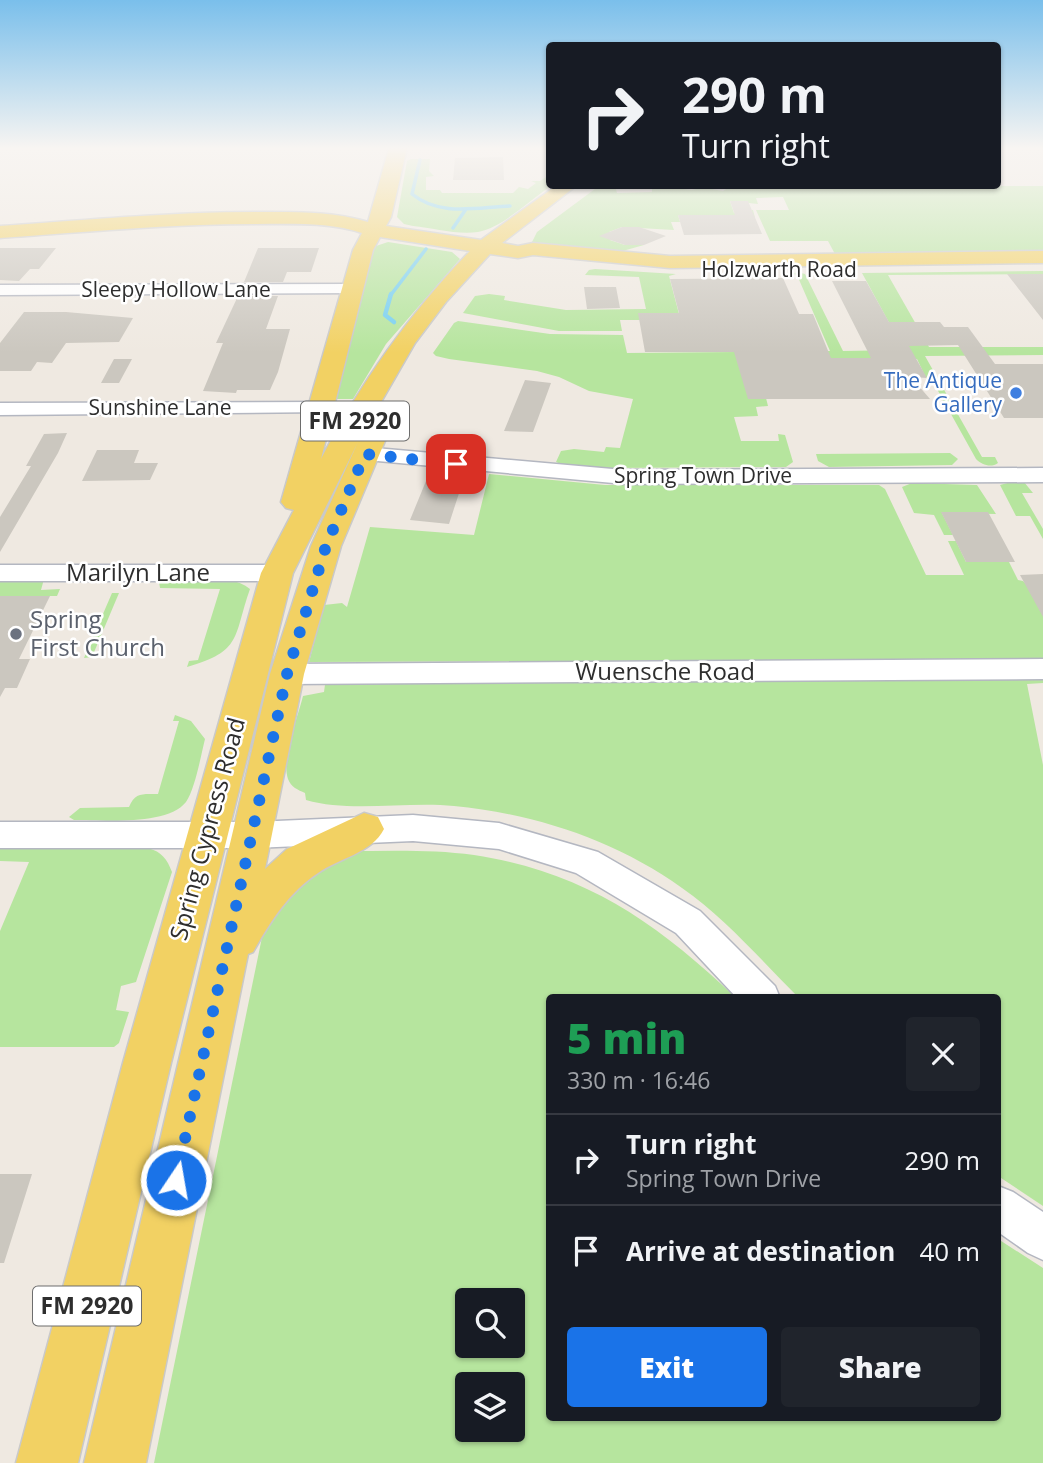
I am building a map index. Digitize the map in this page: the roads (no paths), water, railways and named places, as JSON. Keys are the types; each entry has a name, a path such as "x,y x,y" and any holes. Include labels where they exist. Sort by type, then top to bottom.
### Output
{"main road":[{"path":"325,220 348,216"},
{"path":"291,661 282,632 296,584 281,563 352,289 363,250 378,216"},
{"name":"FM 2920","path":"506,243 535,216"},
{"name":"FM 2920","path":"506,243 544,216"},
{"name":"Holzwarth Road","path":"0,234 200,218 325,220 431,239 506,243 524,258 608,267 677,270 1043,257"},
{"name":"Holzwarth Road","path":"0,234 72,236 242,228 347,234 373,230"},
{"path":"431,239 485,233 506,243"},
{"name":"Spring Cypress Road","path":"47,1463 206,835 281,563 339,450 404,341 438,297 506,243"},
{"name":"Spring Cypress Road","path":"115,1463 291,661 326,546 365,454 412,358 466,287 506,243"},
{"name":"Holzwarth Road","path":"824,265 1043,268"},
{"path":"365,454 355,443 380,397 375,387"},
{"path":"224,963 261,898 302,861 364,829"}],"street":[{"name":"Sleepy Hollow Lane","path":"0,290 352,289"},
{"name":"Sunshine Lane","path":"0,409 321,408"},
{"name":"Spring Town Drive","path":"365,454 624,477 1043,475"},
{"name":"Marilyn Lane","path":"0,573 281,563"},
{"name":"Wuensche Road","path":"291,661 1043,669"},
{"path":"0,835 252,835 413,828 499,836 586,862 688,922 758,994"},
{"path":"1001,1210 1043,1238"}],"waterway":[{"path":"453,228 461,216"},
{"path":"391,295 426,249"},
{"path":"391,295 385,315 394,322"}],"place":[{"name":"The Antique Gallery","path":"1016,393"},
{"name":"Spring First Church","path":"16,634"}]}
